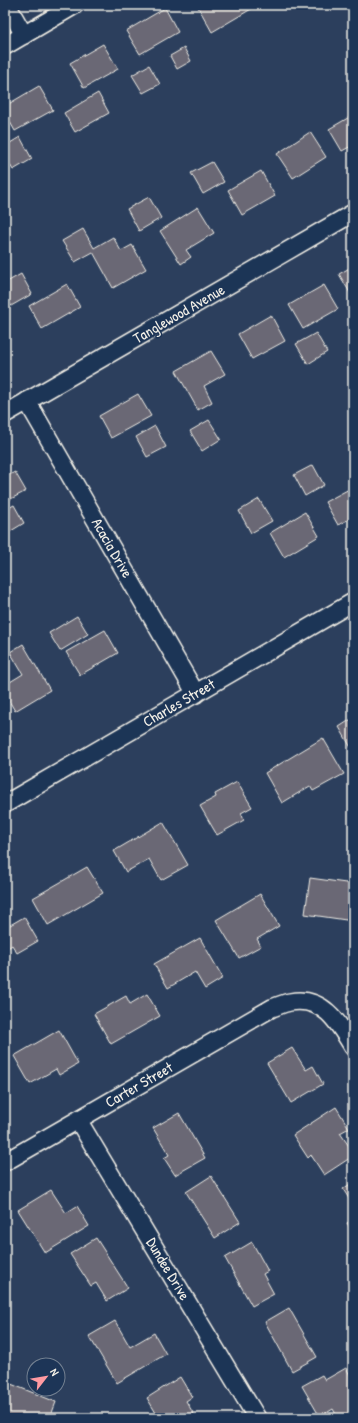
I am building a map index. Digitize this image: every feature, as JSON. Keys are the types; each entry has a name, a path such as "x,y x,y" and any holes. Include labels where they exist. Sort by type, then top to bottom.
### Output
{"street":[{"path":"7,5 24,35"},
{"path":"5,46 75,5"},
{"name":"Tanglewood Avenue","path":"5,414 353,213"},
{"name":"Acacia Drive","path":"27,402 196,694"},
{"name":"Charles Street","path":"5,804 353,602"},
{"name":"Carter Street","path":"5,1162 272,1008 289,1002 301,1001 324,1009 337,1021 353,1047"},
{"name":"Dundee Drive","path":"78,1120 257,1418"}],"building":[{"path":"197,5 258,5 212,32"},
{"path":"165,8 178,32 140,54 126,31"},
{"path":"103,44 118,69 84,88 70,63"},
{"path":"184,48 191,61 177,69 170,56"},
{"path":"149,65 160,84 143,93 132,75"},
{"path":"39,86 53,110 15,131 5,113 5,106"},
{"path":"98,93 109,113 75,132 64,113"},
{"path":"353,115 353,145 342,151 329,129"},
{"path":"310,132 326,157 293,178 277,154"},
{"path":"20,137 32,159 13,170 5,156 5,146"},
{"path":"212,162 224,182 203,194 191,173"},
{"path":"261,171 275,196 242,215 228,190"},
{"path":"149,197 161,218 139,231 127,209"},
{"path":"198,207 214,233 186,250 191,257 181,264 160,231"},
{"path":"83,229 94,248 113,237 121,251 132,245 146,269 113,288 93,252 75,262 62,241"},
{"path":"353,266 353,298 339,274"},
{"path":"21,274 32,294 11,306 5,296 5,283"},
{"path":"67,284 80,307 42,329 29,306"},
{"path":"324,285 338,309 303,329 289,305"},
{"path":"271,315 285,341 252,359 238,334"},
{"path":"316,333 327,352 308,364 296,344"},
{"path":"211,351 225,374 204,386 212,402 198,410 176,371"},
{"path":"138,394 151,416 111,438 99,416"},
{"path":"209,420 221,439 202,451 190,431"},
{"path":"155,426 166,447 147,457 136,437"},
{"path":"313,465 324,485 305,496 294,475"},
{"path":"15,472 26,491 5,502 5,477"},
{"path":"353,487 353,517 338,525 325,502"},
{"path":"259,499 272,521 251,533 239,511"},
{"path":"14,505 24,523 6,534 5,510"},
{"path":"305,512 319,536 284,557 270,533"},
{"path":"77,616 88,634 60,651 49,633"},
{"path":"105,630 118,653 80,675 66,652"},
{"path":"23,644 50,690 15,711 5,694 5,685 23,674 10,652"},
{"path":"353,718 353,751 339,727"},
{"path":"323,738 344,774 313,791 310,786 282,803 265,773"},
{"path":"237,782 252,807 241,813 244,820 217,835 200,806 216,797 215,794"},
{"path":"163,822 188,865 161,880 149,859 126,872 114,851"},
{"path":"87,867 103,893 48,925 33,898"},
{"path":"310,878 353,884 353,921 305,914"},
{"path":"260,894 279,926 257,939 261,946 239,958 216,920"},
{"path":"24,917 38,941 17,953 12,945 5,950 5,928"},
{"path":"200,938 223,978 205,989 195,972 168,988 154,964"},
{"path":"147,994 160,1016 111,1044 94,1014 126,996 130,1004"},
{"path":"59,1030 78,1064 59,1075 56,1069 30,1084 14,1056"},
{"path":"292,1048 306,1070 313,1066 323,1084 291,1103 267,1063"},
{"path":"336,1107 349,1128 340,1133 353,1152 353,1156 324,1175 311,1155 308,1158 293,1135"},
{"path":"179,1113 205,1158 175,1175 164,1158 169,1155 153,1128"},
{"path":"211,1176 240,1222 215,1238 186,1192"},
{"path":"353,1182 353,1205 343,1189"},
{"path":"51,1190 66,1213 77,1206 89,1226 45,1253 18,1210"},
{"path":"353,1219 353,1233 347,1223"},
{"path":"96,1238 128,1288 107,1301 96,1283 91,1286 70,1254"},
{"path":"252,1242 268,1271 263,1274 274,1294 252,1306 225,1258"},
{"path":"289,1308 317,1357 292,1371 265,1322"},
{"path":"115,1321 130,1347 154,1333 166,1354 117,1383 89,1336"},
{"path":"346,1368 353,1380 353,1414 346,1418 338,1418 333,1409 320,1417 302,1386 322,1375 325,1380"},
{"path":"180,1377 192,1397 186,1401 196,1418 159,1418 147,1398"},
{"path":"11,1384 26,1390 26,1397 44,1397 56,1402 50,1418 5,1418 5,1400"}]}
